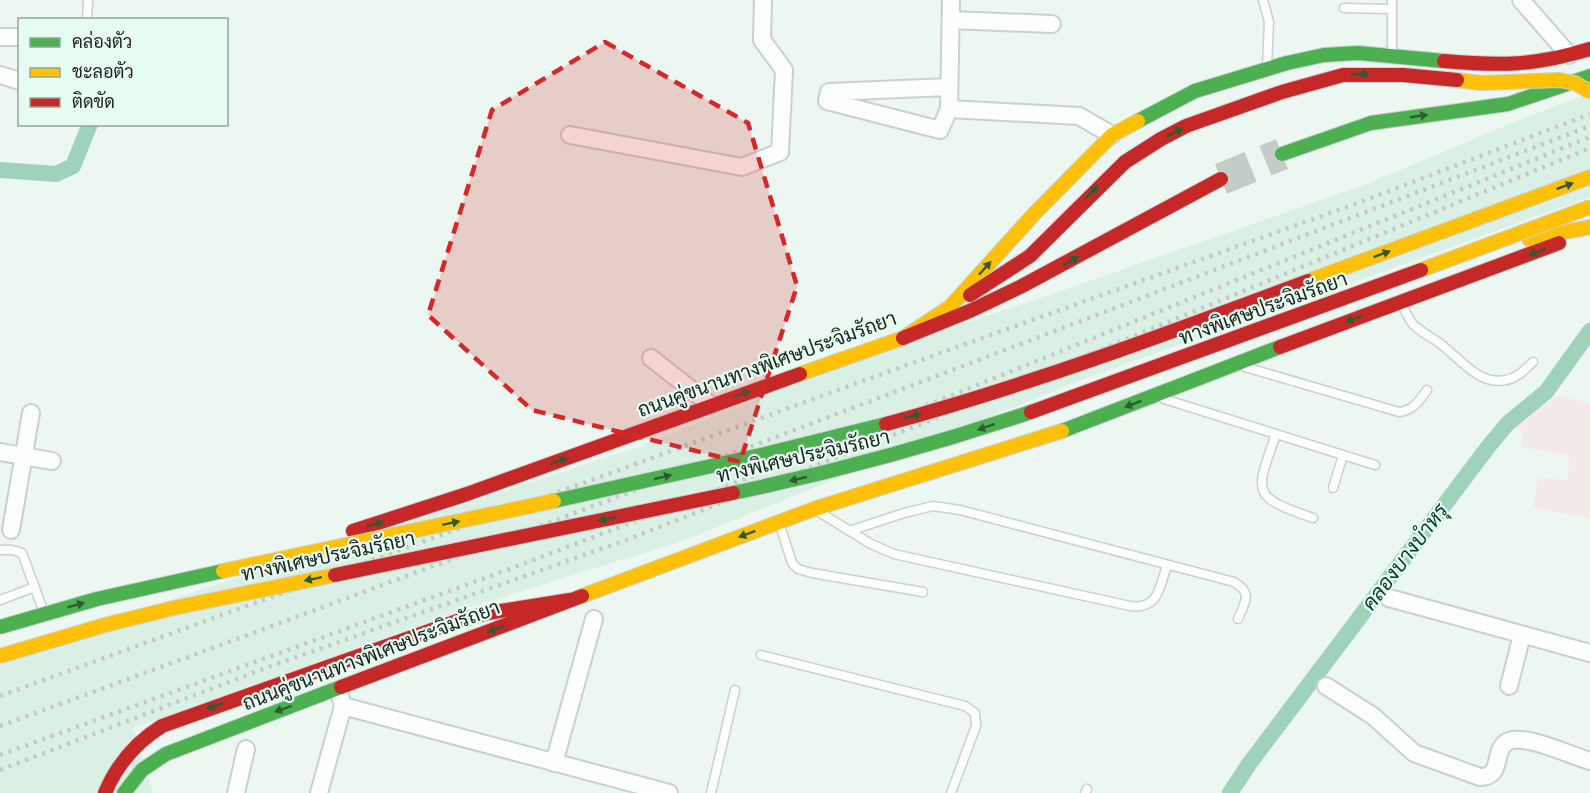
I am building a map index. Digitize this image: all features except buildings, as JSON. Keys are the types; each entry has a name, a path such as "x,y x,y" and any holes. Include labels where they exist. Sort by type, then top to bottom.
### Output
{"main road":[{"name":"ถนนคู่ขนานทางพิเศษประจิมรัถยา","path":"0,647 467,494 903,338 950,307 1035,213 1112,135 1195,91 1267,69 1324,55 1358,53 1490,65 1533,63 1590,49"},
{"path":"950,307 995,281 1029,256 1125,162 1186,126 1281,92 1343,75 1393,75 1481,83 1560,80 1575,83 1590,92"},
{"path":"1282,154 1371,123 1508,104 1590,76"},
{"name":"ทางพิเศษประจิมรัถยา","path":"0,627 97,599 160,584 730,462 858,432 945,408 1059,372 1170,333 1590,177"},
{"path":"903,338 987,304 1028,284 1184,197 1221,179"},
{"path":"901,480 1053,414 1522,241 1590,205"},
{"name":"ทางพิเศษประจิมรัถยา","path":"0,656 174,608 768,486 893,455 956,437 1068,399 1590,205"},
{"name":"ถนนคู่ขนานทางพิเศษประจิมรัถยา","path":"124,793 144,768 163,754 814,509 901,480 1025,444 1155,396 1400,301 1551,247 1590,227"},
{"path":"1522,241 1590,227"},
{"path":"105,793 116,769 130,750 145,736 162,726 457,621 488,613 570,600"}],"street":[{"path":"570,135 742,167 780,152 784,70 762,39 763,0"},
{"path":"949,87 829,92 827,101 940,130 949,109 951,0"},
{"path":"1521,0 1569,55"},
{"path":"951,20 1052,24"},
{"path":"0,37 18,37"},
{"path":"0,75 18,80"},
{"path":"949,109 1079,117 1112,135"},
{"path":"651,358 711,405"},
{"path":"11,530 31,413"},
{"path":"0,452 52,461"},
{"path":"1389,598 1590,653"},
{"path":"554,762 594,619"},
{"path":"1509,686 1522,635"},
{"path":"1326,686 1373,716 1414,753 1480,777 1493,774 1502,746 1509,741 1523,739 1590,761"},
{"path":"320,793 343,706 338,689"},
{"path":"343,706 669,793"},
{"path":"236,793 246,749"}],"lane":[{"path":"87,18 88,0"},
{"path":"1263,0 1269,22 1267,69"},
{"path":"1344,8 1392,5 1392,57"},
{"path":"1400,301 1412,322 1423,334 1441,344 1474,373 1489,379 1504,381 1517,376 1533,362"},
{"path":"1236,364 1399,412 1414,407 1427,390"},
{"path":"1155,396 1376,465"},
{"path":"1276,434 1261,480 1262,490 1266,497 1281,506 1312,518"},
{"path":"1333,488 1343,455"},
{"path":"849,531 933,506 960,510 1234,582 1246,592 1239,619"},
{"path":"814,509 871,544 894,554 1139,608 1146,607 1156,596 1167,565"},
{"path":"779,522 792,563 798,569 923,592"},
{"path":"0,550 22,553 46,619"},
{"path":"0,600 35,587"},
{"path":"761,655 965,706 975,713 976,726 951,793"},
{"path":"711,793 735,690"}],"highlighted area":[{"path":"605,42 748,123 797,286 740,462 532,410 428,315 492,110"}],"shaded area":[{"path":"1590,93 1590,197 1079,381 685,540 464,609 133,728 153,793 0,793 0,655 630,450 850,362 1364,185"},
{"path":"1559,395 1590,404 1590,518 1533,508 1538,477 1568,480 1569,455 1520,447 1524,432 1512,426"}],"waterway":[{"path":"0,170 56,174 73,166 89,126"},
{"name":"คลองบางบำหรุ","path":"1230,793 1249,764 1488,447 1508,423 1546,392 1590,331"}],"tunnel":[{"path":"1221,179 1282,154"}],"railway":[{"path":"0,696 1358,203 1590,114"},
{"path":"0,726 995,354 1590,126"},
{"path":"0,755 507,570 740,481 1590,137"},
{"path":"0,770 263,669 629,539 916,426 1590,148"}],"traffic: fast":[{"path":"1138,121 1195,91 1287,63 1324,55 1358,53 1444,61"},
{"path":"1282,154 1371,123 1508,104 1590,76"},
{"path":"1062,431 1280,347"},
{"path":"733,493 883,457 1031,412"},
{"path":"554,501 765,454 886,424"},
{"path":"0,627 97,599 223,571"},
{"path":"124,793 142,770 166,754 341,687"}],"traffic: slow":[{"path":"1457,80 1481,83 1560,80 1575,83 1590,92"},
{"path":"800,374 903,338 950,307 1035,213 1112,135 1138,121"},
{"path":"1308,281 1590,177"},
{"path":"1421,270 1590,207"},
{"path":"1529,239 1590,227"},
{"path":"582,596 814,509 1062,431"},
{"path":"223,571 554,501"},
{"path":"0,656 105,625 174,608 335,575"}],"traffic: jam":[{"path":"1444,61 1483,64 1534,62 1590,49"},
{"path":"1125,162 1186,126 1282,92 1343,75 1403,75 1457,80"},
{"path":"970,295 1030,256 1125,162"},
{"path":"903,338 972,310 1022,286 1221,179"},
{"path":"1280,347 1559,243"},
{"path":"1031,412 1421,270"},
{"path":"886,424 993,393 1151,339 1308,281"},
{"path":"353,531 467,494 800,374"},
{"path":"335,575 733,493"},
{"path":"341,687 582,596"},
{"path":"105,793 115,773 128,755 162,726 457,621 488,613 570,600"}]}
